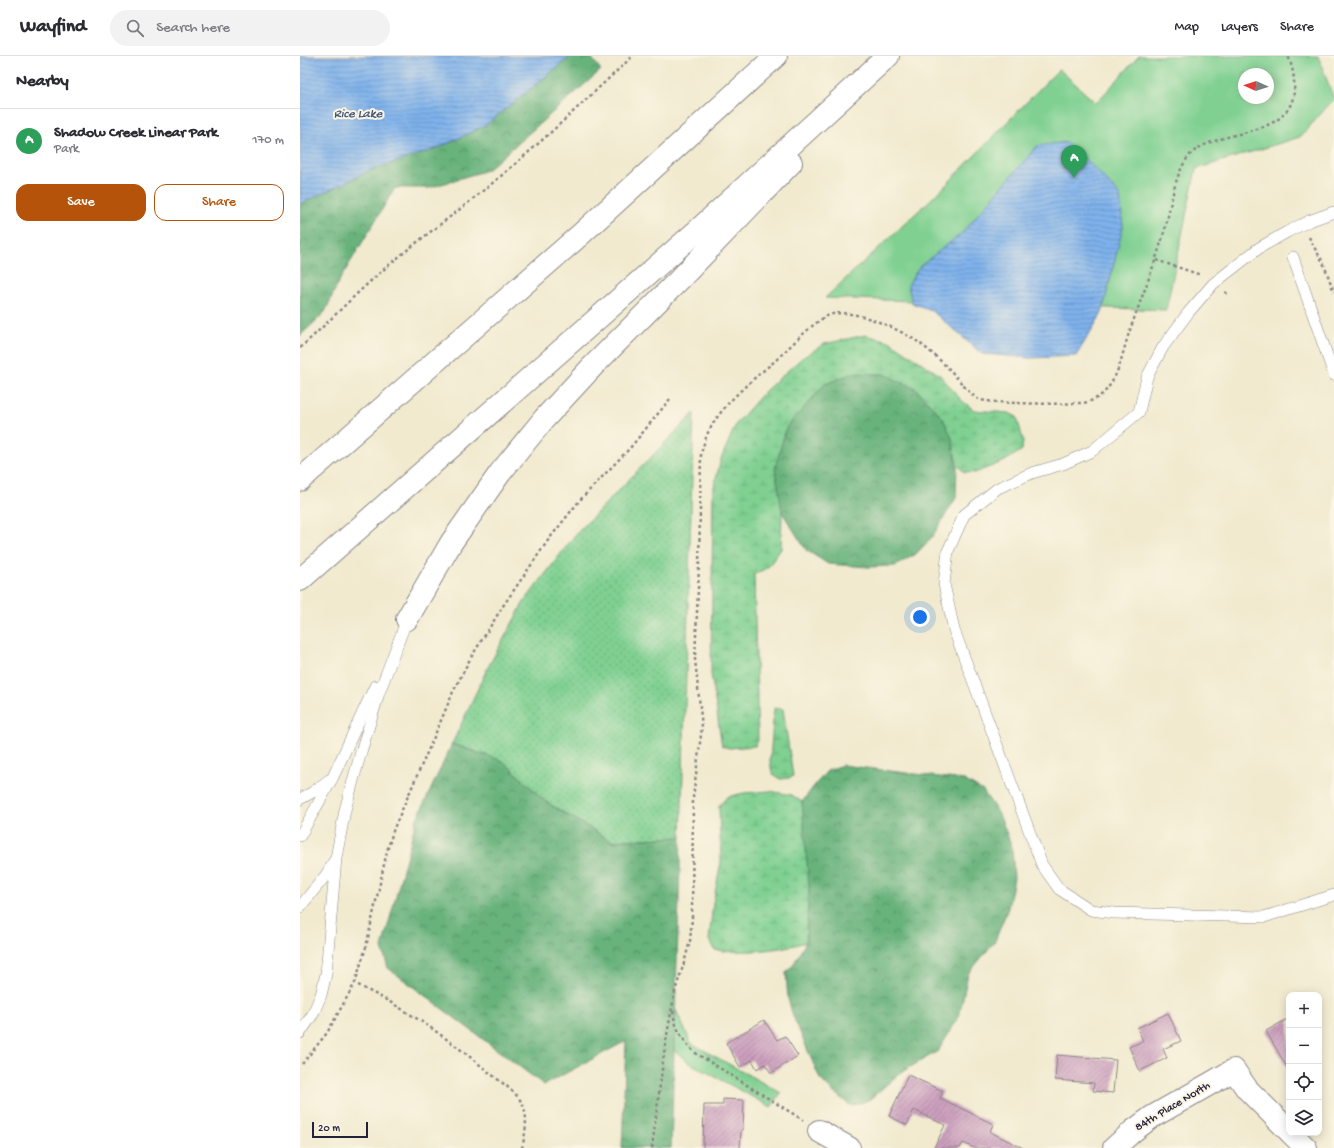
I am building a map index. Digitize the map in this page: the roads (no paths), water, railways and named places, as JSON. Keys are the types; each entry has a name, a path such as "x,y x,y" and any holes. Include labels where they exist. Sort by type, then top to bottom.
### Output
{"main road":[{"path":"300,480 580,235 776,56"},
{"path":"300,580 698,230 887,58"},
{"path":"407,619 450,544 500,473 544,419 592,367 680,279 783,172 887,58"},
{"name":"84th Place North","path":"1114,1148 1133,1130 1152,1116 1234,1070 1247,1089 1286,1128"},
{"path":"819,1131 849,1148"},
{"path":"1294,1136 1306,1148"}],"lane":[{"path":"1334,212 1287,232 1260,248 1213,284 1188,313 1163,347 1147,377 1139,412 1092,451 1063,464 1032,473 998,488 964,515 948,551 944,584 954,630 969,673 1042,865 1059,889 1091,910 1114,913 1209,916 1264,917 1334,895"},
{"path":"1293,257 1334,375"},
{"path":"300,836 333,777 407,619"},
{"path":"300,1033 313,1014 321,995 326,974 336,858 345,810 361,752 382,686 407,619"},
{"path":"300,799 313,792 333,777"},
{"path":"300,907 326,874 336,858"}],"water":[{"name":"Rice Lake","path":"300,56 571,56 486,125 436,149 371,170 300,204"},
{"path":"1066,142 1087,160 1120,195 1123,227 1102,313 1076,356 1030,358 982,354 931,310 912,303 908,285 920,266 962,233 1037,146"}],"place":[{"name":"Shadow Creek Linear Park","path":"1074,178"}]}
